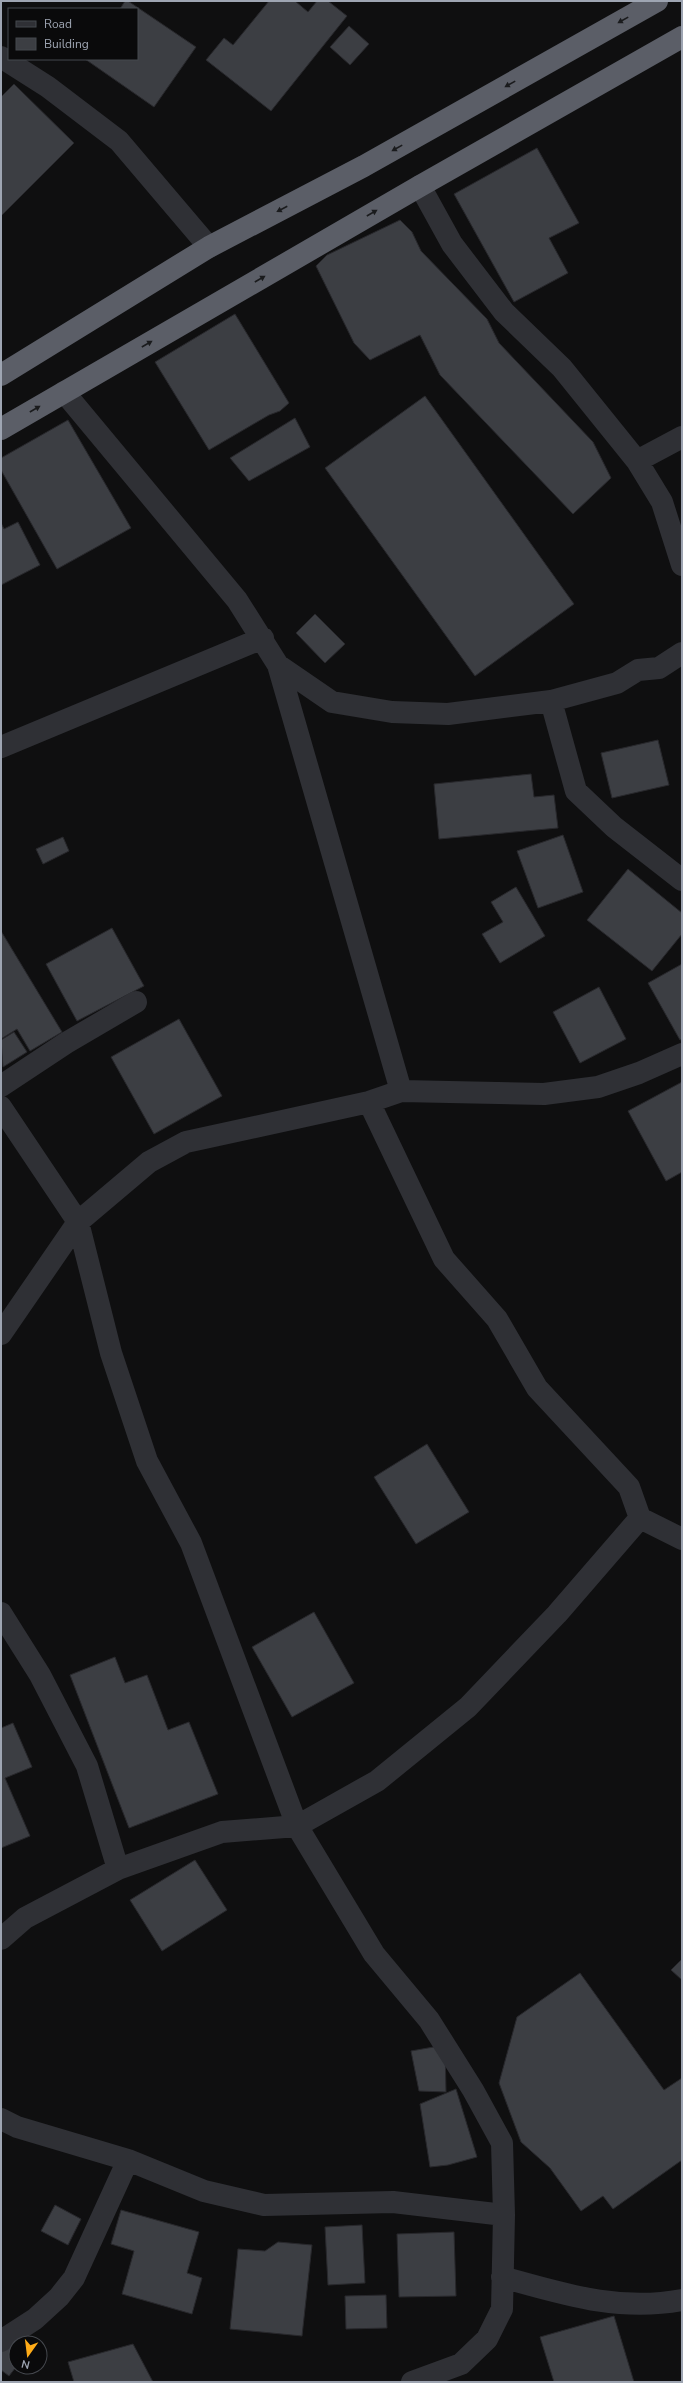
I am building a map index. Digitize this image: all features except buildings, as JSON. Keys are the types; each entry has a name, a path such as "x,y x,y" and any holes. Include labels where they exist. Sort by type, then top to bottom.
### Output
{"highway":[{"path":"1,374 208,247 364,166 657,1"},
{"path":"1,429 420,186 682,37"}],"street":[{"path":"1,57 48,87 119,141 208,247"},
{"path":"420,186 452,244 504,312 562,368 637,461 662,502 682,565"},
{"path":"64,392 237,600 278,664 401,1091"},
{"path":"637,461 682,437"},
{"path":"1,747 262,638"},
{"path":"278,664 332,702 392,712 448,714 551,701 617,683 638,670 659,668 682,653"},
{"path":"551,701 576,791 614,827 682,880"},
{"path":"1,1086 66,1043 136,1002"},
{"path":"1,1334 78,1222 149,1162 186,1142 369,1102 401,1091 544,1094 590,1088 640,1073 682,1054"},
{"path":"369,1102 444,1259 497,1319 536,1388 629,1486 640,1518 682,1539"},
{"path":"1,1107 78,1222 111,1353 147,1461 191,1543 297,1826 374,1954 429,2020 473,2090 502,2143 504,2215 502,2309 487,2339 460,2364 412,2382"},
{"path":"1,1939 25,1918 118,1869 222,1832 297,1826 377,1781 468,1707 557,1614 640,1518"},
{"path":"1,1613 40,1675 87,1766 118,1869"},
{"path":"1,2119 17,2127 128,2160 204,2191 264,2205 393,2202 504,2215"},
{"path":"1,2341 35,2319 59,2297 74,2278 128,2160"},
{"path":"502,2277 587,2300 654,2305 682,2300"}]}
